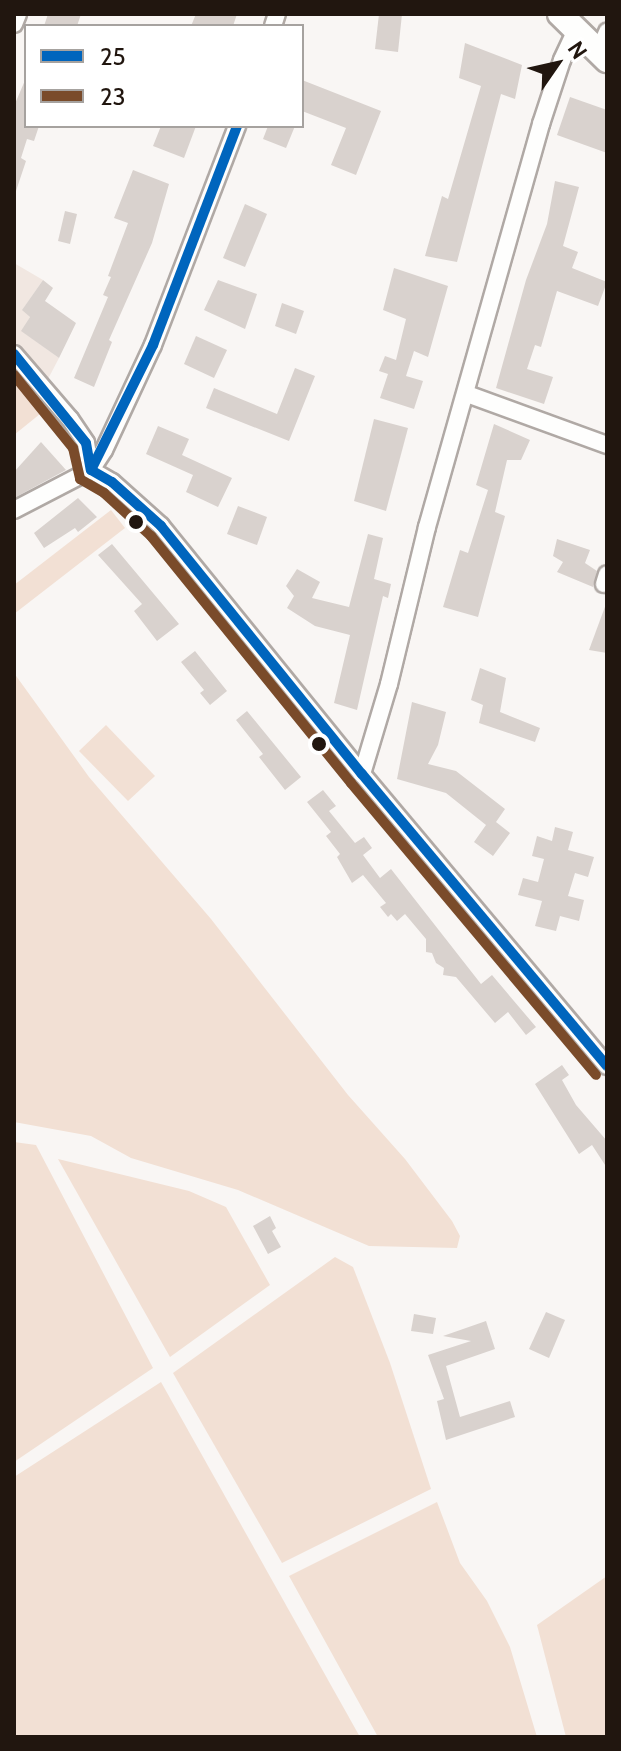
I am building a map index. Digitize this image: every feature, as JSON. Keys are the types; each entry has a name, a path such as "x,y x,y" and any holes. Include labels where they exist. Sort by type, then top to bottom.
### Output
{"main road":[{"path":"568,22 604,48"}],"street":[{"path":"14,24 18,14"},
{"path":"362,774 389,684 427,527 544,113 562,60 568,22"},
{"path":"14,510 91,470 104,450 153,345 236,128"},
{"path":"14,354 70,419 86,443 91,470 112,482 161,526 362,774 607,1066"},
{"path":"467,394 607,445"}],"shaded area":[{"path":"14,263 43,280 23,309 30,317 22,331 59,358 48,379 14,345"},
{"path":"14,354 56,401 14,435"},
{"path":"111,510 125,528 14,614 14,585"},
{"path":"14,673 89,777 211,919 348,1095 405,1159 452,1221 460,1236 457,1248 369,1246 238,1190 131,1158 91,1136 14,1122"},
{"path":"106,725 155,776 128,801 79,751"},
{"path":"14,1142 36,1145 153,1368 14,1462"},
{"path":"58,1159 189,1191 226,1207 270,1285 170,1357"},
{"path":"335,1257 353,1267 390,1363 431,1489 282,1563 173,1373"},
{"path":"161,1382 360,1737 14,1737 14,1477"},
{"path":"437,1502 460,1563 487,1601 510,1647 537,1737 378,1737 289,1576"},
{"path":"607,1576 607,1737 566,1737 537,1625"}],"building":[{"path":"48,14 81,14 78,24 45,24"},
{"path":"196,14 237,14 234,24 192,24"},
{"path":"379,14 402,14 398,52 375,49"},
{"path":"465,43 522,65 515,99 501,94 457,262 425,256 442,196 448,199 481,86 459,78"},
{"path":"304,81 381,111 356,175 331,165 346,128 304,112"},
{"path":"24,83 24,128 38,128 34,141 27,139 21,158 26,161 16,191 14,106"},
{"path":"570,97 607,110 607,153 557,135"},
{"path":"160,128 195,128 184,158 153,146"},
{"path":"267,128 294,128 286,148 263,139"},
{"path":"133,170 169,184 152,243 109,340 112,342 94,387 74,378 108,297 103,295 111,277 108,276 128,223 114,218"},
{"path":"555,181 579,187 563,246 578,252 572,268 607,282 598,306 557,291 541,347 535,345 527,369 553,377 544,404 496,388 526,280 547,224"},
{"path":"245,204 267,214 245,267 223,258"},
{"path":"65,211 77,214 70,244 58,241"},
{"path":"394,268 448,286 428,357 414,351 406,376 423,381 414,409 380,398 388,374 379,371 385,356 396,360 406,319 383,310"},
{"path":"43,280 53,288 45,301 76,323 59,358 21,331 30,317 22,310"},
{"path":"218,280 257,294 245,329 204,310"},
{"path":"282,303 304,311 296,334 275,326"},
{"path":"196,336 227,350 214,378 184,364"},
{"path":"295,368 315,376 289,441 206,408 214,388 277,414"},
{"path":"374,419 408,428 386,511 354,501"},
{"path":"494,424 530,440 521,460 507,460 495,512 505,516 478,617 443,607 460,550 468,553 488,490 476,485"},
{"path":"158,426 189,439 182,455 232,478 218,507 186,492 193,475 146,454"},
{"path":"41,442 66,470 14,498 14,472"},
{"path":"78,498 97,517 78,532 75,528 44,548 34,533"},
{"path":"238,506 267,517 257,545 227,534"},
{"path":"368,534 383,538 374,579 391,584 388,598 383,596 357,710 334,703 350,635 315,626 287,608 294,596 286,586 297,569 320,582 312,598 349,607"},
{"path":"557,539 590,550 585,563 597,571 593,587 557,572 563,562 553,556"},
{"path":"112,544 179,624 157,641 134,611 142,604 98,555"},
{"path":"606,604 607,653 589,650"},
{"path":"195,651 227,691 210,705 200,693 204,690 181,662"},
{"path":"480,668 506,678 500,712 540,728 535,742 479,723 483,705 471,700"},
{"path":"412,702 446,712 438,745 428,764 456,771 505,809 496,822 510,833 493,856 474,842 486,825 446,793 397,779"},
{"path":"247,711 301,777 285,790 259,757 263,754 236,720"},
{"path":"323,790 336,806 329,811 355,843 364,837 372,848 363,855 380,878 391,869 481,984 492,975 536,1027 526,1035 508,1012 495,1023 456,977 443,975 444,968 436,963 432,953 426,952 426,939 405,914 397,921 391,914 388,917 380,907 386,903 363,875 352,883 337,857 340,854 326,836 331,832 307,802"},
{"path":"555,827 573,832 568,850 594,857 588,877 575,873 568,896 584,900 579,921 560,916 556,931 535,926 542,901 518,895 523,878 538,882 544,859 532,856 537,836 552,841"},
{"path":"562,1065 569,1075 562,1080 576,1105 607,1141 607,1168 592,1145 579,1154 535,1084"},
{"path":"270,1216 276,1228 272,1231 281,1247 268,1254 253,1226"},
{"path":"546,1312 565,1320 549,1358 529,1349"},
{"path":"414,1314 436,1318 433,1334 411,1331"},
{"path":"486,1321 495,1349 446,1366 460,1417 510,1401 515,1417 446,1440 437,1401 444,1399 428,1355 471,1341 443,1336"}],"transit line":[{"name":"25","path":"91,470 153,345 236,128"},
{"name":"25","path":"14,354 86,443 91,470 112,482 161,526 362,774 607,1066"},
{"name":"23","path":"14,375 73,448 80,479 104,493 151,536 351,783 596,1075"}]}
